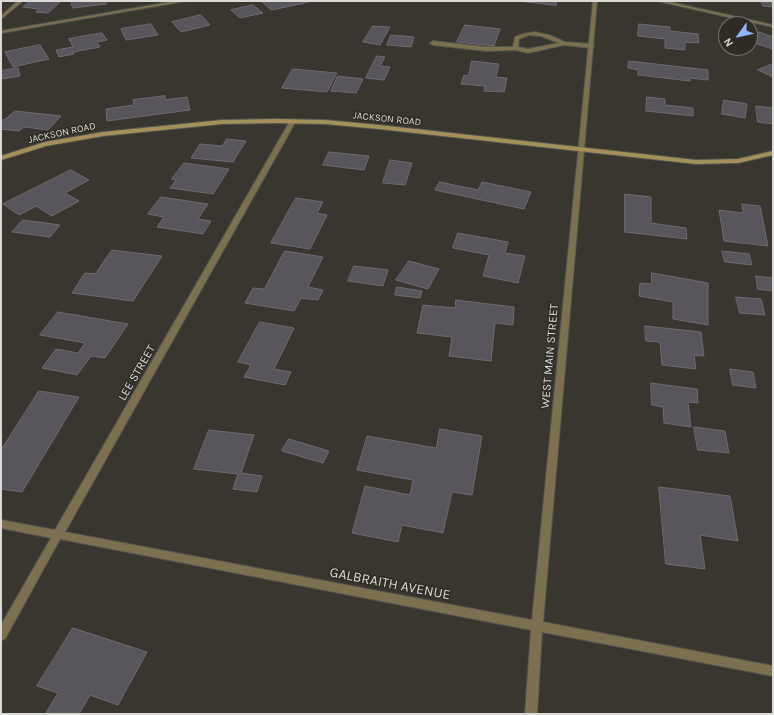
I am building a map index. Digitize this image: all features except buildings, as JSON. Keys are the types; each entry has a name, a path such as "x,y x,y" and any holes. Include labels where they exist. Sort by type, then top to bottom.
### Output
{"street":[{"path":"1,18 21,1"},
{"path":"1,32 184,1"},
{"name":"WEST MAIN STREET","path":"531,714 537,626 595,1"},
{"path":"658,1 773,26"},
{"path":"516,48 515,45 517,38 528,34 545,35 564,43 591,46"},
{"path":"432,43 486,49 516,48 528,51 564,43"},
{"name":"JACKSON ROAD","path":"1,158 45,144 103,134 222,122 325,122 696,162 738,161 773,152"},
{"name":"LEE STREET","path":"1,635 293,122"},
{"name":"GALBRAITH AVENUE","path":"1,524 773,671"}]}
